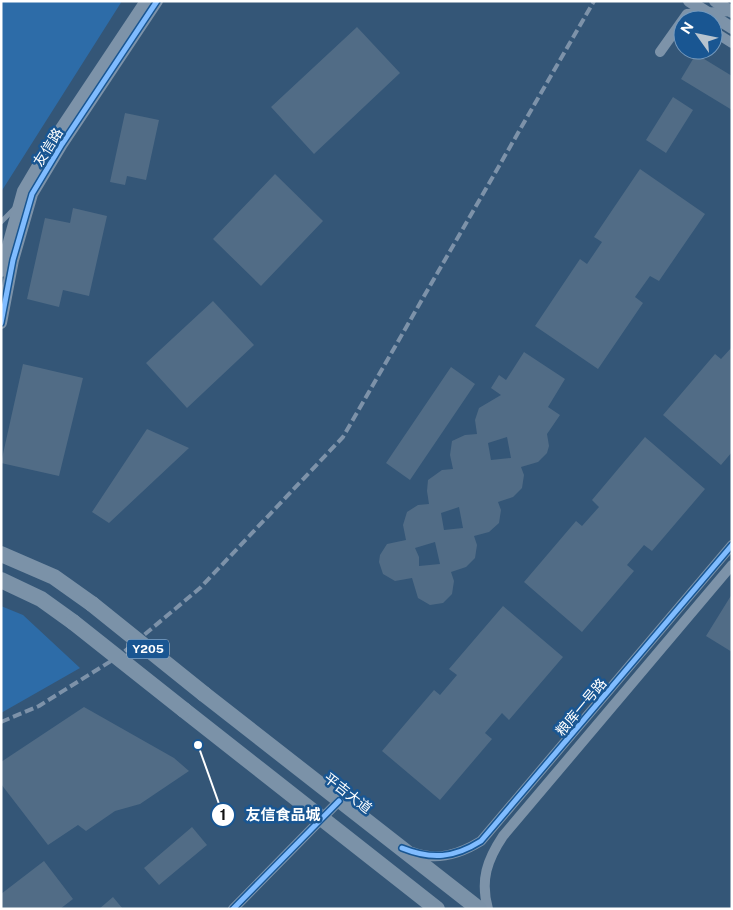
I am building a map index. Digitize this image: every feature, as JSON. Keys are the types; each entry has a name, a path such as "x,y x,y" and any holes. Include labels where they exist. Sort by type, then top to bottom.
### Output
{"main road":[{"name":"平吉大道","path":"1,554 54,577 92,604 339,801 479,909"},
{"name":"Y205","path":"1,580 41,600 73,622 437,909"}],"street":[{"name":"友信路","path":"1,271 23,191 52,142 146,1"},
{"name":"友信路","path":"1,323 13,260 32,194 62,144 158,1"},
{"path":"689,1 732,28"},
{"path":"715,1 732,12"},
{"path":"660,52 673,37"},
{"name":"粮库一号路","path":"402,848 418,854 435,857 452,855 468,850 482,841 732,545"},
{"name":"粮库一号路","path":"488,909 484,883 486,866 503,836 732,565"},
{"path":"233,909 339,801"}],"lane":[{"path":"1,222 19,205"}],"shaded area":[{"path":"1,1 122,1 1,192"},
{"path":"1,606 23,615 80,668 1,713"}],"building":[{"path":"357,27 400,73 314,154 271,107"},
{"path":"692,60 706,60 732,76 732,110 681,79"},
{"path":"673,97 693,110 666,153 646,140"},
{"path":"125,113 159,120 146,180 127,176 125,185 110,182"},
{"path":"640,169 705,214 659,281 650,276 635,297 643,303 598,369 535,326 580,259 587,264 602,242 594,237"},
{"path":"275,174 323,221 261,286 213,239"},
{"path":"73,208 107,216 89,296 63,290 59,307 27,299 45,218 70,223"},
{"path":"213,301 254,345 187,408 146,363"},
{"path":"732,347 732,452 721,465 663,415 715,354 721,359"},
{"path":"524,352 565,379 548,407 560,415 547,434 549,446 547,453 538,462 521,467 524,475 522,488 513,497 498,502 501,510 499,523 489,532 474,536 477,545 475,558 466,567 451,572 454,581 452,594 443,603 430,605 418,598 412,578 395,581 383,574 379,562 380,555 387,544 406,540 403,525 407,512 418,505 429,504 428,480 442,470 453,469 450,455 452,441 465,435 477,434 475,420 479,408 501,395 491,388 499,375 506,380","holes":["507,437 511,458 491,460 488,443","459,507 463,528 444,530 441,513","435,542 440,564 419,566 419,557 415,548"]},
{"path":"23,364 83,378 59,476 1,463"},
{"path":"451,367 475,384 410,480 386,463"},
{"path":"147,429 189,448 109,523 92,512"},
{"path":"645,437 705,489 652,551 644,545 627,565 634,571 582,632 524,582 576,521 582,526 599,507 592,500"},
{"path":"732,594 732,652 706,636"},
{"path":"503,606 563,657 509,720 502,713 485,733 492,739 440,800 382,751 434,690 440,695 457,675 449,669"},
{"path":"84,707 174,758 189,771 140,804 115,811 86,831 78,825 48,845 1,784 1,762"},
{"path":"192,827 207,845 159,885 144,868"},
{"path":"44,861 73,899 60,909 1,909 1,894"},
{"path":"113,897 123,909 99,909"}],"railway":[{"path":"1,722 39,706 119,656 200,588 343,437 594,1"}],"cycle path":[{"path":"1,323 13,260 32,194 62,144 157,1"},
{"path":"402,848 433,856 452,854 481,841 732,545"},
{"path":"233,909 339,801"}],"place":[{"name":"友信食品城","path":"198,745"}]}
